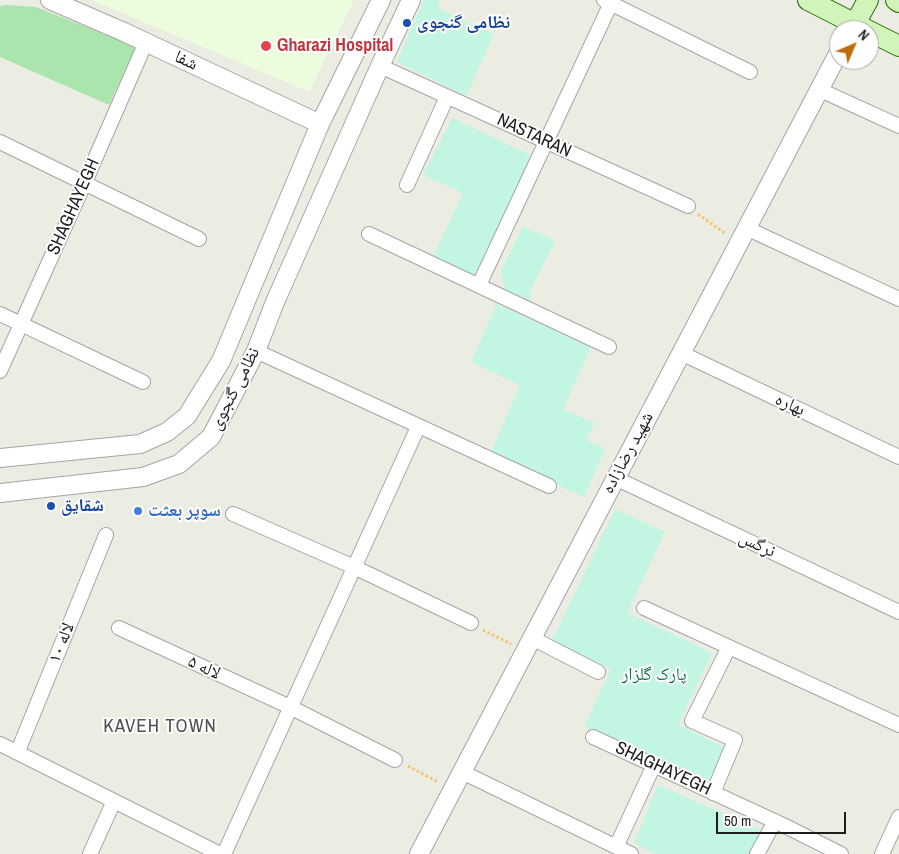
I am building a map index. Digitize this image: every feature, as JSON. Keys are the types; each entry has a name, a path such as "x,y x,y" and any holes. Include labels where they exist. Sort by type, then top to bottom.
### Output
{"main road":[{"path":"808,0 845,20"},
{"path":"863,20 868,0"},
{"path":"879,37 899,46"}],"street":[{"name":"شفا","path":"50,0 146,42 320,124"},
{"name":"نظامی گنجوی","path":"0,458 140,444 167,432 187,416 222,361 320,124 381,0"},
{"name":"نظامی گنجوی","path":"0,493 142,477 180,464 211,437 256,351 297,251 411,0"},
{"path":"480,285 546,142 607,2 750,72"},
{"name":"SHAGHAYEGH","path":"0,371 146,42"},
{"name":"NASTARAN","path":"380,66 688,206"},
{"name":"شهید رضازاده","path":"419,854 829,70"},
{"path":"818,89 899,126"},
{"path":"407,185 448,97"},
{"path":"0,142 200,239"},
{"path":"369,234 609,347"},
{"path":"742,235 899,299"},
{"path":"272,241 297,251"},
{"path":"0,314 143,382"},
{"path":"256,351 549,486"},
{"name":"بهاره","path":"681,353 899,457"},
{"path":"0,744 222,854 418,427"},
{"name":"نرگس","path":"615,478 899,612"},
{"path":"233,514 354,567 471,623"},
{"name":"لاله ۱۰","path":"18,752 106,535"},
{"path":"644,608 899,725"},
{"name":"لاله ۵","path":"119,628 290,707 395,760"},
{"path":"528,645 598,672"},
{"path":"713,793 736,740 692,720 729,646"},
{"name":"SHAGHAYEGH","path":"593,736 841,854"},
{"path":"616,847 654,765"},
{"path":"462,772 631,854"},
{"path":"90,854 114,800"},
{"path":"882,854 899,817"},
{"path":"757,854 775,822"}],"path":[{"path":"688,206 742,235"},
{"path":"471,623 528,645"},
{"path":"395,760 452,789"}],"shaded area":[{"name":"Gharazi Hospital","path":"92,0 354,0 309,92"}],"green space":[{"path":"424,0 438,0 441,10 494,34 466,96 397,62"},
{"path":"0,6 36,7 136,47 109,105 0,57"},
{"path":"452,118 534,157 478,278 433,257 463,193 423,175"},
{"path":"523,226 555,241 531,289 530,301 505,289 501,271"},
{"path":"497,304 591,347 563,409 594,423 586,440 605,449 584,497 490,454 520,385 471,362"},
{"name":"پارک گلزار","path":"615,509 665,532 627,613 712,653 678,725 725,748 708,785 584,727 611,669 552,641"},
{"path":"658,785 761,830 750,854 656,854 634,843"}],"place":[{"name":"نظامی گنجوی","path":"407,23"},
{"name":"Gharazi Hospital","path":"266,46"},
{"name":"شقایق","path":"51,506"},
{"name":"سوپر بعثت","path":"138,511"}],"district":[{"name":"KAVEH TOWN","path":"160,727"}]}
